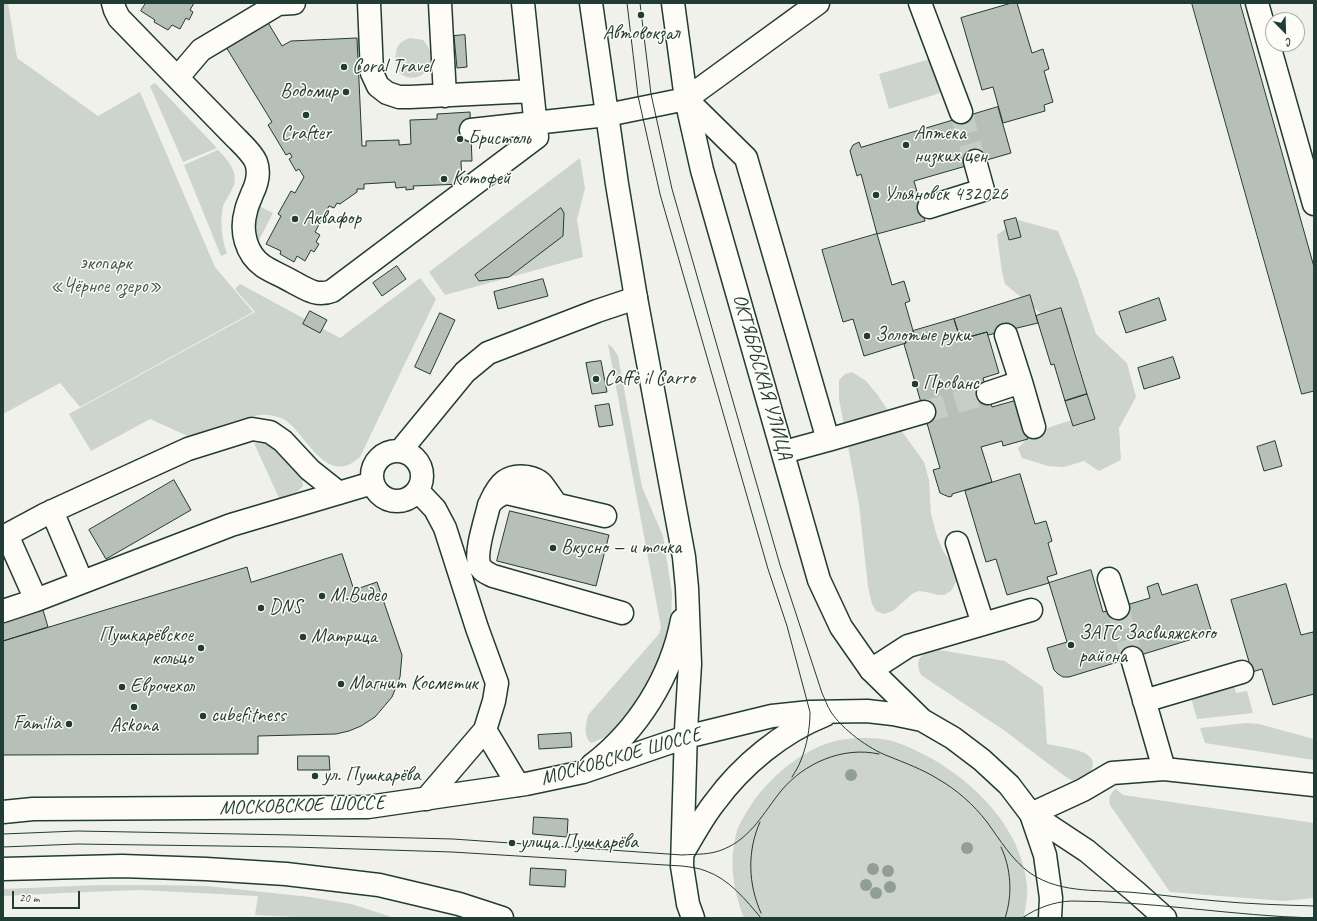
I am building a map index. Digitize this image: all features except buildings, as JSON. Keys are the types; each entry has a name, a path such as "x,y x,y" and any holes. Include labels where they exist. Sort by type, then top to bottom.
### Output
{"main road":[{"path":"113,3 119,18 178,77 244,146 256,161 258,172 257,183 245,212 244,230 246,245 250,253 264,266 313,292 323,294 332,291 537,137 523,3"},
{"path":"178,77 201,50 278,4 294,3"},
{"path":"369,3 372,73 378,86 388,94 399,97 532,91"},
{"path":"440,3 445,96"},
{"path":"591,3 617,184 636,298 684,557 687,588 690,664 682,866 686,896 693,918"},
{"name":"ОКТЯБРЬСКАЯ УЛИЦА","path":"673,3 686,99 702,170 784,452 819,580 841,627 870,670 922,720"},
{"path":"471,130 607,115 686,99 818,3"},
{"path":"920,3 961,112"},
{"path":"1257,3 1314,204"},
{"path":"686,99 746,158 828,440"},
{"path":"929,207 983,190 975,161"},
{"path":"401,450 465,372 488,353 636,298"},
{"path":"1006,335 1034,427"},
{"path":"988,393 1021,382"},
{"path":"784,452 924,412"},
{"path":"36,600 5,536 52,511 188,449 252,430 270,432 283,442 310,470 339,493"},
{"path":"401,450 414,457 419,462 423,477 418,491 406,500 399,501 384,498 379,493 374,487 372,472 374,465 385,453 401,450"},
{"path":"3,611 36,600 231,525 369,484 372,480"},
{"path":"418,491 435,509 445,528 477,628 497,683 494,701 485,730 426,799"},
{"path":"606,516 507,493 492,500 489,505 478,555 479,565 484,572 493,576 622,613"},
{"path":"52,511 82,582"},
{"path":"957,543 983,624"},
{"path":"1109,579 1118,608"},
{"path":"583,772 622,738 639,718 654,696 675,648 687,588"},
{"path":"870,670 908,646 1031,610"},
{"path":"1132,658 1164,769"},
{"path":"1144,701 1242,672"},
{"name":"МОСКОВСКОЕ ШОССЕ","path":"3,812 33,809 368,807 518,785 583,772 686,738 772,716 810,712 831,713 867,711 893,714 922,720 953,738 982,760 1009,785 1031,814 1087,851 1165,918"},
{"path":"682,855 715,801 741,772 786,735 810,721 831,713"},
{"path":"485,730 518,785"},
{"path":"1050,918 1051,898 1045,855 1031,814 1083,790 1112,773 1164,769 1314,785"},
{"path":"3,869 122,866 206,868 286,874 379,885 459,904 502,918"}],"green space":[{"name":"экопарк «Чёрное озеро»","path":"3,3 8,3 17,58 98,116 140,92 215,267 253,312 80,407 60,383 3,414"},
{"path":"410,38 423,40 431,52 431,63 427,71 419,76 410,78 402,74 396,66 396,52 401,43"},
{"path":"930,59 940,93 889,109 879,74"},
{"path":"155,83 217,148 183,162 150,86"},
{"path":"218,150 231,166 235,180 222,209 222,229 227,253 221,256 184,165"},
{"path":"580,158 585,188 577,220 583,257 445,295 429,272"},
{"path":"259,206 273,213 257,244 254,225"},
{"path":"1018,220 1058,231 1078,280 1096,334 1127,363 1136,397 1119,428 1121,460 1099,471 1084,461 1064,467 1048,466 1022,458 1018,448 1032,434 1086,416 1091,407 1074,346 1061,323 1045,317 1005,284 997,235"},
{"path":"420,278 436,299 360,457 349,465 339,466 329,464 320,458 287,421 272,415 252,416 190,437 150,419 91,451 69,414 255,312 235,289 240,284 340,338"},
{"path":"608,344 618,356 642,487 663,536 672,593 671,624 649,691 615,733 591,743 586,734 588,715 659,634 661,627"},
{"path":"852,372 866,381 877,394 924,462 929,480 931,514 937,536 943,551 952,564 956,575 956,582 951,591 944,595 918,591 912,594 893,611 884,614 876,611 872,604 868,587 859,504 839,399 839,380 845,374"},
{"path":"254,443 267,444 275,448 302,477 303,486 297,492 279,498"},
{"path":"939,650 1005,661 1043,687 1047,744 1073,749 1086,754 1090,757 1093,765 1089,773 1078,781 1074,781 1066,777 1005,731 921,675 918,664 921,657 924,654"},
{"path":"1232,679 1236,693 1247,691 1253,713 1197,719 1189,691"},
{"path":"1246,723 1259,724 1314,739 1314,760 1205,743 1200,728"},
{"path":"876,738 888,740 927,756 962,779 993,809 1016,844 1023,864 1027,889 1023,918 744,918 737,898 733,877 734,845 737,830 741,821 763,789 792,762 826,744 839,740"},
{"path":"1116,789 1123,795 1314,823 1314,898 1284,901 1170,892 1110,805 1110,796"},
{"path":"100,885 207,886 310,897 351,904 395,918 316,918 255,915 258,896 139,890 3,896 3,889"}],"tunnel":[{"path":"961,112 975,161"},
{"path":"924,412 988,393"},
{"path":"1118,608 1132,658"}],"tram line":[{"path":"627,3 638,96 660,194 768,569 787,626 810,712 809,730 805,748 792,777"},
{"path":"640,3 651,94 672,189 780,565 822,693 830,710 842,725 856,738 881,753 926,772 945,783 958,793 982,815 1018,862 1030,873 1042,880 1055,885 1083,890 1139,893 1241,903 1314,906"},
{"path":"3,834 77,831 453,839 682,855 703,854 724,849 742,838 756,824 790,781 813,765 825,759 852,752 879,754"},
{"path":"760,822 753,844 751,868 754,891 761,913"},
{"path":"3,847 77,844 293,847 452,852 682,866 703,870 722,879 730,885 761,918"},
{"path":"1001,847 1007,864 1010,882 1008,909 1005,918"},
{"path":"1022,918 1045,906 1071,901 1132,903 1284,917 1314,918"}],"place":[{"name":"Автовокзал","path":"641,15"},
{"name":"Coral Travel","path":"344,67"},
{"name":"Водомир","path":"346,92"},
{"name":"Crafter","path":"306,115"},
{"name":"Бристоль","path":"460,139"},
{"name":"Аптека низких цен","path":"906,145"},
{"name":"Котофей","path":"444,179"},
{"name":"Ульяновск 432026","path":"876,195"},
{"name":"Аквафор","path":"295,219"},
{"name":"Золотые руки","path":"867,336"},
{"name":"Caffè il Carro","path":"596,379"},
{"name":"Прованс","path":"915,384"},
{"name":"Вкусно — и точка","path":"553,548"},
{"name":"М.Видео","path":"322,596"},
{"name":"DNS","path":"261,608"},
{"name":"Матрица","path":"303,637"},
{"name":"ЗАГС Засвияжского района","path":"1071,645"},
{"name":"Пушкарёвское кольцо","path":"201,648"},
{"name":"Магнит Косметик","path":"341,684"},
{"name":"Еврочехол","path":"122,687"},
{"name":"Askona","path":"134,707"},
{"name":"cubefitness","path":"203,716"},
{"name":"Familia","path":"69,724"},
{"name":"ул. Пушкарёва","path":"315,776"},
{"name":"улица Пушкарёва","path":"512,843"}]}
